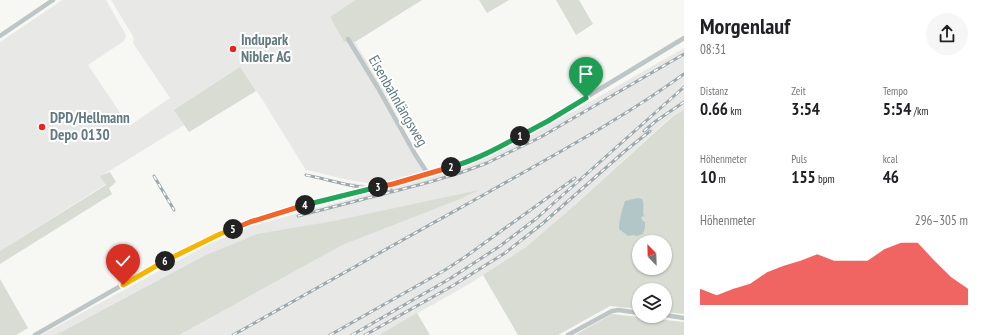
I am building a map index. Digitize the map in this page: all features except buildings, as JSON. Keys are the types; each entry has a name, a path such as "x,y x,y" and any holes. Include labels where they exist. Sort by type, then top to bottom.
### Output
{"street":[{"path":"0,36 53,0"},
{"path":"35,335 159,264 220,234 250,222 319,201 393,184 465,163 548,121 684,38"},
{"name":"Eisenbahnlängsweg","path":"348,39 428,174"},
{"path":"568,335 612,311 619,310 632,312"},
{"path":"672,317 684,318"}],"shaded area":[{"path":"62,0 106,0 126,35 124,41 88,65 129,126 170,98 133,43 134,38 111,0 355,0 330,17 344,42 355,42 382,87 425,173 393,182 431,175 469,164 551,124 684,48 684,110 664,123 576,204 526,247 471,283 379,335 41,335 207,245 251,226 354,198 352,183 376,186 389,183 375,184 348,180 307,170 307,172 262,99 240,68 175,110 184,125 101,176 106,184 0,251 0,42"},
{"path":"355,0 422,0 355,42 344,42 330,17"},
{"path":"479,0 509,0 487,13"},
{"path":"556,0 579,0 593,24 576,35"},
{"path":"240,67 256,91 189,132 174,110"},
{"path":"684,110 684,314 672,313 672,283 632,283 632,308 610,306 558,335 518,335 483,275 526,247 664,124"},
{"path":"110,172 116,182 109,188 112,194 0,264 0,251 106,185 100,176"},
{"path":"479,190 460,199 342,245 179,335 56,335 204,256 257,234 334,221"},
{"path":"637,198 642,199 644,216 641,217 645,222 643,234 628,236 619,229 625,201"},
{"path":"0,279 28,328 16,335 0,335"},
{"path":"417,313 430,335 379,335"},
{"path":"612,314 632,316 632,323 672,323 672,321 684,322 684,335 575,335"}],"railway":[{"path":"298,216 426,183 487,163 539,138 684,54"},
{"path":"233,335 587,136 684,74"},
{"path":"352,335 451,278 500,246 537,218 684,87"},
{"path":"644,131 684,102"},
{"path":"365,335 454,285 505,253 542,224 650,131"},
{"path":"306,175 359,187 391,189"},
{"path":"154,176 174,210"},
{"path":"330,335 445,270 575,178"}],"place":[{"name":"Indupark Nibler AG","path":"233,49"},
{"name":"DPD/Hellmann Depo 0130","path":"42,127"}],"route":[{"path":"123,285 188,249 250,222 319,201 393,184 465,163 515,139 586,98"}]}
